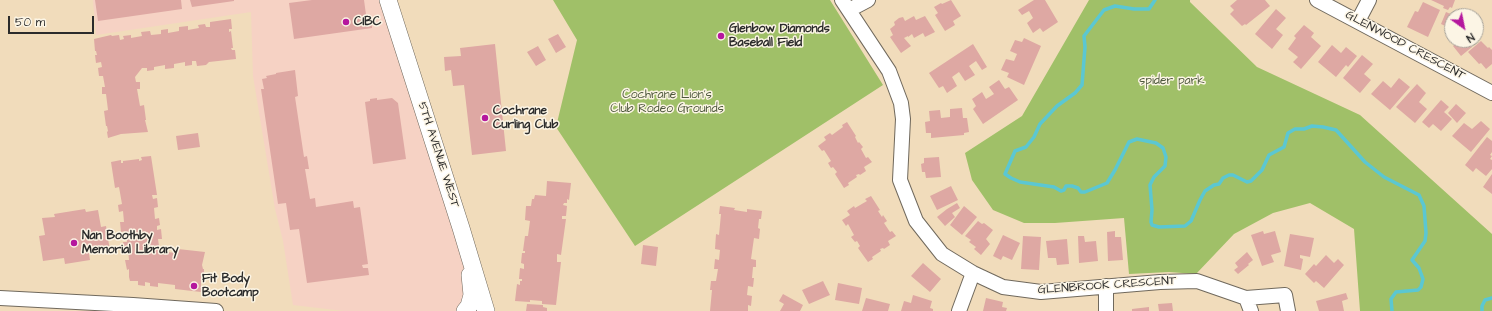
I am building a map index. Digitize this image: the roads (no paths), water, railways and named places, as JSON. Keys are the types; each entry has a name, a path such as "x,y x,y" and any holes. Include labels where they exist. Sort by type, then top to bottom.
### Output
{"street":[{"name":"5TH AVENUE WEST","path":"388,0 486,311"},
{"name":"GLENBROOK CRESCENT","path":"868,0 846,5 889,71 901,103 903,119 900,180 916,221 942,254 973,273 1003,287 1041,292 1106,286 1197,281 1249,304"},
{"name":"GLENWOOD CRESCENT","path":"1317,0 1492,93"},
{"path":"1358,21 1369,0"},
{"path":"465,311 469,306 472,295 466,247"},
{"path":"959,311 973,273"},
{"path":"1106,286 1106,311"},
{"path":"1249,304 1285,295 1288,311"},
{"path":"0,298 134,304 216,311"}],"waterway":[{"path":"1155,0 1149,9 1134,9 1115,6 1104,10 1084,36 1085,47 1082,85 1075,93 1057,106 1040,124 1034,137 1026,147 1015,151 1005,174 1020,182 1054,187 1061,191 1064,190 1066,186 1072,186 1078,188 1081,192 1085,192 1107,183 1129,142 1137,139 1156,143 1163,148 1166,157 1165,166 1154,177 1150,185 1152,225 1159,227 1185,226 1191,221 1205,191 1214,185 1219,184 1223,178 1229,175 1233,175 1247,182 1251,181 1262,170 1269,155 1284,147 1288,133 1295,129 1304,129 1312,126 1336,130 1365,162 1384,177 1419,195 1424,206 1426,233 1425,241 1412,260 1419,268 1423,279 1421,287 1418,290 1396,292 1391,299 1392,311"},
{"path":"1482,311 1482,306 1485,300 1492,298"}],"place":[{"name":"CIBC","path":"346,22"},
{"name":"Glenbow Diamonds Baseball Field","path":"721,36"},
{"name":"Cochrane Curling Club","path":"485,118"},
{"name":"Nan Boothby Memorial Library","path":"74,243"},
{"name":"Fit Body Bootcamp","path":"194,286"}],"park label":[{"name":"spider park","path":"1172,81"},
{"name":"Cochrane Lion's Club Rodeo Grounds","path":"667,102"}]}
